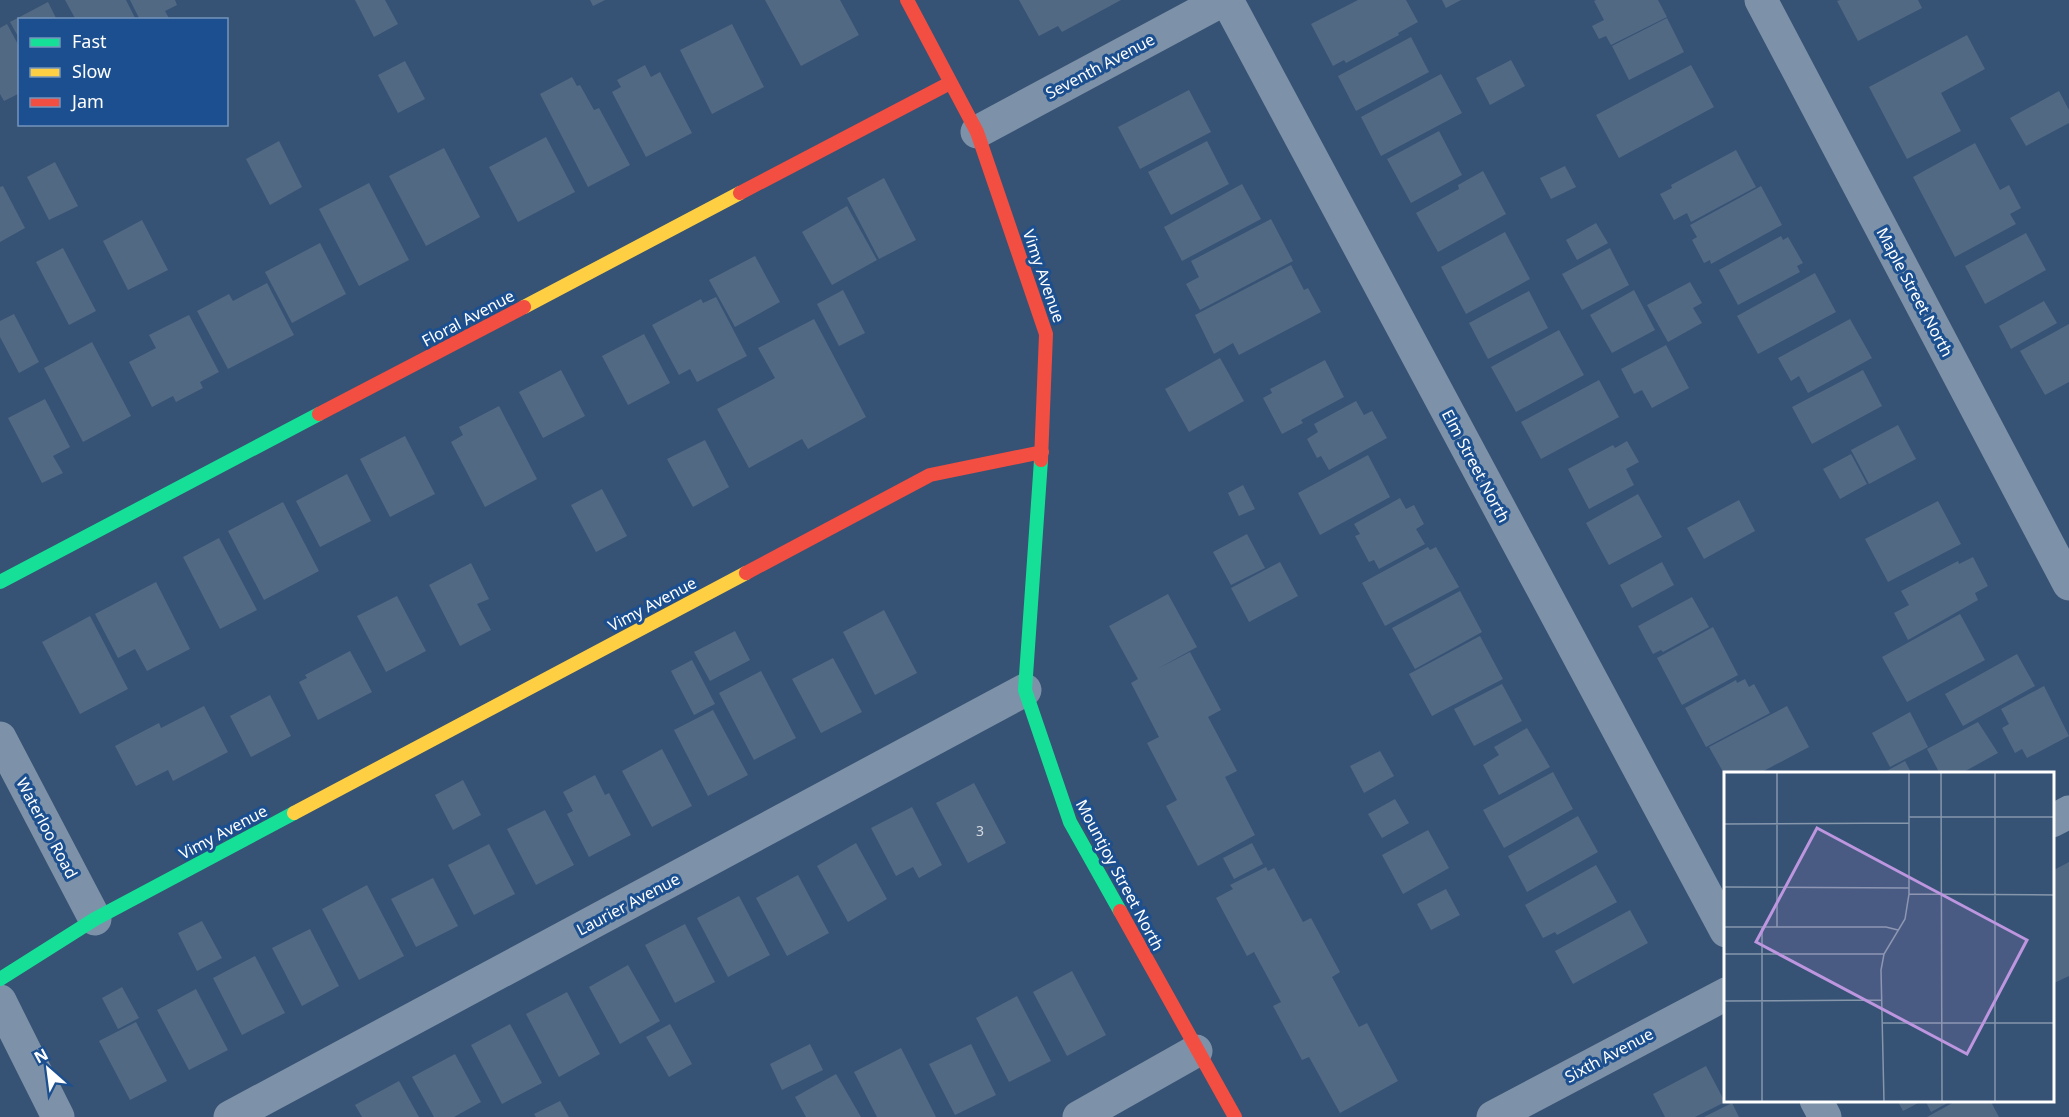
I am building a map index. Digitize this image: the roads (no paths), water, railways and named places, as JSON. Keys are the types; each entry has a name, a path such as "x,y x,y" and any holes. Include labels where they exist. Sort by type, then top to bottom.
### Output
{"street":[{"name":"Vimy Avenue","path":"0,979 95,919 930,475 1042,452 1047,334 977,132 907,0"},
{"name":"Seventh Avenue","path":"977,132 1225,0"},
{"name":"Elm Street North","path":"1225,0 1724,929"},
{"name":"Maple Street North","path":"1761,0 2069,584"},
{"name":"Floral Avenue","path":"0,582 950,83"},
{"name":"Mountjoy Street North","path":"1042,452 1025,690 1070,822 1196,1051 1235,1117"},
{"name":"Laurier Avenue","path":"230,1117 1025,690"},
{"name":"Waterloo Road","path":"0,738 95,919"},
{"path":"2054,820 2069,812"},
{"name":"Sixth Avenue","path":"1493,1117 1724,995"},
{"path":"0,1001 58,1117"},
{"path":"1079,1117 1196,1051"},
{"path":"1817,1102 1825,1117"}]}
